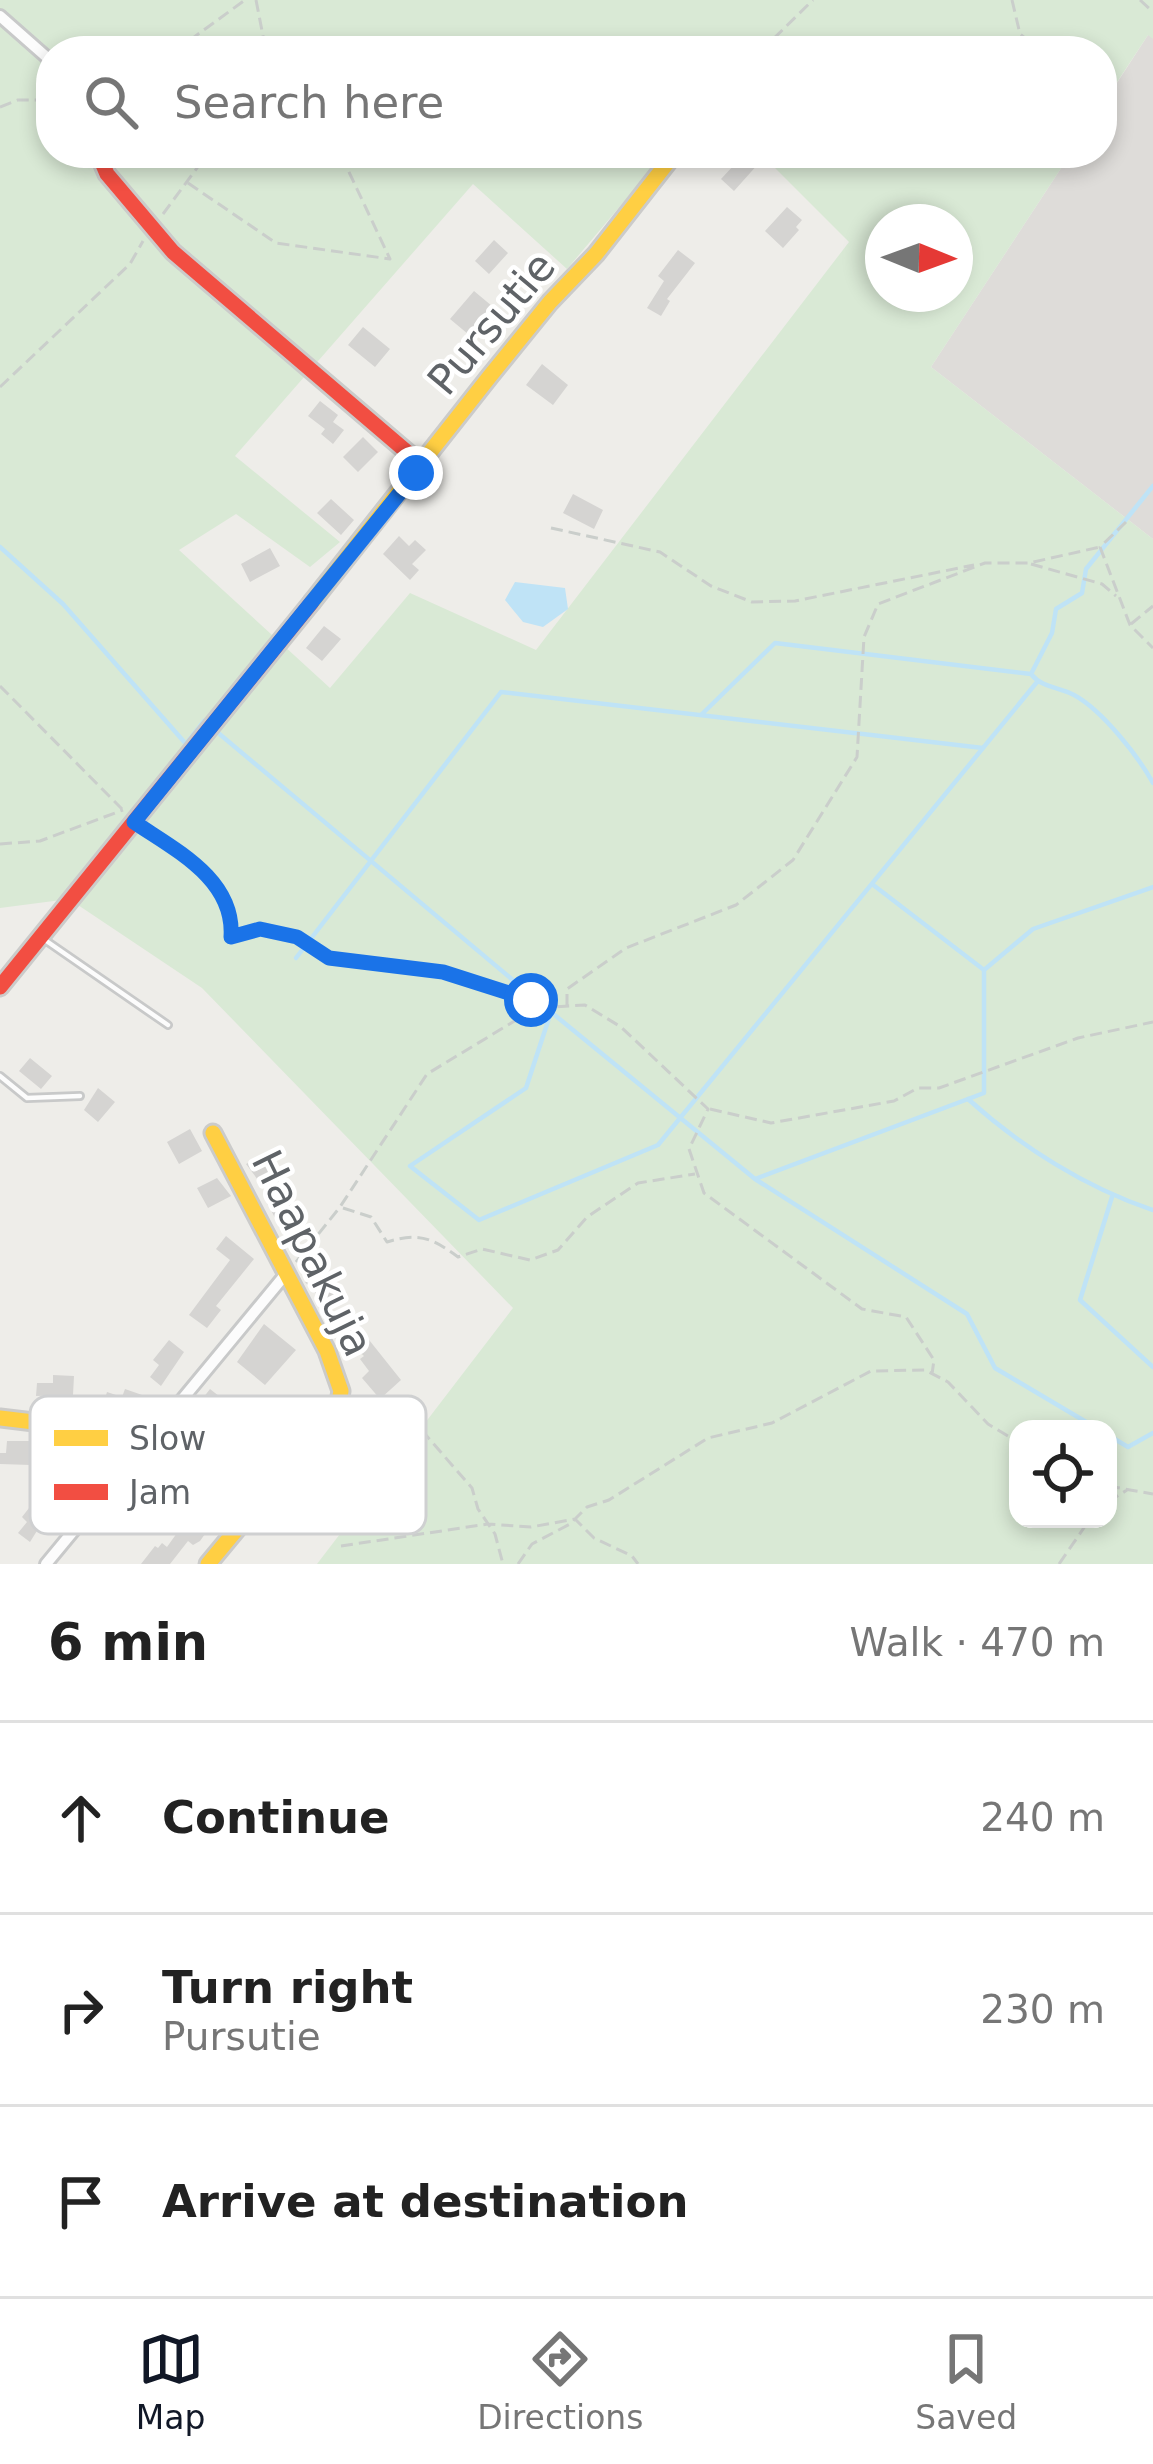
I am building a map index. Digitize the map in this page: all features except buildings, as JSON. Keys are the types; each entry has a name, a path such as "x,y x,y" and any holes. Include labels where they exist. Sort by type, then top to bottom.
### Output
{"street":[{"path":"0,16 36,48"},
{"path":"104,168 173,252 421,464"},
{"name":"Pursutie","path":"0,987 129,816 663,168"},
{"name":"Haapakuja","path":"213,1133 327,1351 339,1396"},
{"path":"182,1396 285,1275"},
{"path":"0,1418 30,1422"},
{"path":"46,1564 70,1534"},
{"path":"208,1564 233,1534"}],"lane":[{"path":"40,937 169,1025"},
{"path":"0,1076 27,1098 80,1096"}],"path":[{"path":"196,36 245,0"},
{"path":"256,0 263,36"},
{"path":"776,36 813,0"},
{"path":"1012,0 1022,36"},
{"path":"1140,0 1153,12"},
{"path":"0,107 36,100"},
{"path":"0,388 130,264 198,168"},
{"path":"188,183 276,243 390,259 347,168"},
{"path":"551,528 660,552 711,586 752,602 795,601 985,562 1029,563 1100,547 1126,522"},
{"path":"1100,547 1130,625 1153,648"},
{"path":"567,1006 567,988 626,948 736,905 793,860 857,758 864,637 878,604 985,562"},
{"path":"1029,563 1102,584 1120,600"},
{"path":"1130,625 1153,606"},
{"path":"0,686 129,816 209,873 232,923 231,937 260,929 297,937 329,958 443,972 531,1000 536,1008"},
{"path":"0,844 40,841 129,816"},
{"path":"285,1275 340,1207 428,1074 536,1008 585,1005 621,1027 708,1109 772,1123 894,1101 918,1088 939,1088 1078,1038 1153,1022"},
{"path":"708,1109 688,1149 704,1193 862,1310 906,1317 934,1360 932,1374"},
{"path":"340,1207 371,1217 387,1242 410,1235 430,1237 458,1257 482,1249 530,1260 558,1250 587,1216 638,1183 697,1174"},
{"path":"518,1564 532,1544 575,1520 587,1507 609,1500 708,1438 772,1423 871,1371 925,1370 948,1382 988,1424 1009,1437"},
{"path":"426,1435 472,1488 478,1510 495,1534 503,1564"},
{"path":"1117,1488 1153,1494"},
{"path":"1117,1496 1127,1490"},
{"path":"426,1533 488,1524 531,1527 575,1520"},
{"path":"575,1520 594,1538 632,1556 638,1564"},
{"path":"1059,1564 1084,1528"},
{"path":"341,1546 421,1534"}],"shaded area":[{"path":"1153,0 1153,539 931,367 967,312 973,312 973,303 1061,168 1117,168 1117,83 1148,35"}],"green space":[{"path":"0,0 1153,0 1153,39 1148,35 1117,82 1117,36 36,36 36,168 652,168 567,269 473,184 235,456 340,542 310,567 236,514 179,550 330,688 410,593 536,650 849,242 775,168 1061,168 973,303 973,204 865,204 865,312 967,312 931,367 1153,539 1153,1564 317,1564 340,1534 426,1534 426,1422 513,1308 202,988 69,899 0,908"}],"water":[{"path":"515,582 565,588 568,609 543,627 523,622 505,600"}],"waterway":[{"path":"1031,674 1052,633 1056,609 1082,593 1086,569 1153,486"},
{"path":"0,547 63,604 186,744 204,721 551,1012 526,1088 410,1166 479,1220 658,1145 1037,682"},
{"path":"701,715 775,643 1031,674 1096,711 1153,783"},
{"path":"296,958 501,692 983,748"},
{"path":"755,1179 984,1093 984,970 872,884"},
{"path":"984,970 1033,929 1153,887"},
{"path":"551,1012 755,1179 967,1314 995,1368 1083,1420"},
{"path":"968,1099 1055,1164 1153,1210"},
{"path":"1112,1197 1080,1300 1153,1367"},
{"path":"1117,1440 1128,1447 1153,1433"}],"traffic: slow":[{"path":"312,602 490,376 663,168"},
{"path":"213,1133 327,1351 340,1396"},
{"path":"0,1418 30,1422"},
{"path":"208,1564 233,1534"}],"traffic: jam":[{"path":"104,168 173,252 421,464"},
{"path":"0,987 312,602"}],"route":[{"path":"416,473 134,822 209,873 232,923 231,937 260,929 297,937 329,958 443,972 531,1000"}]}
